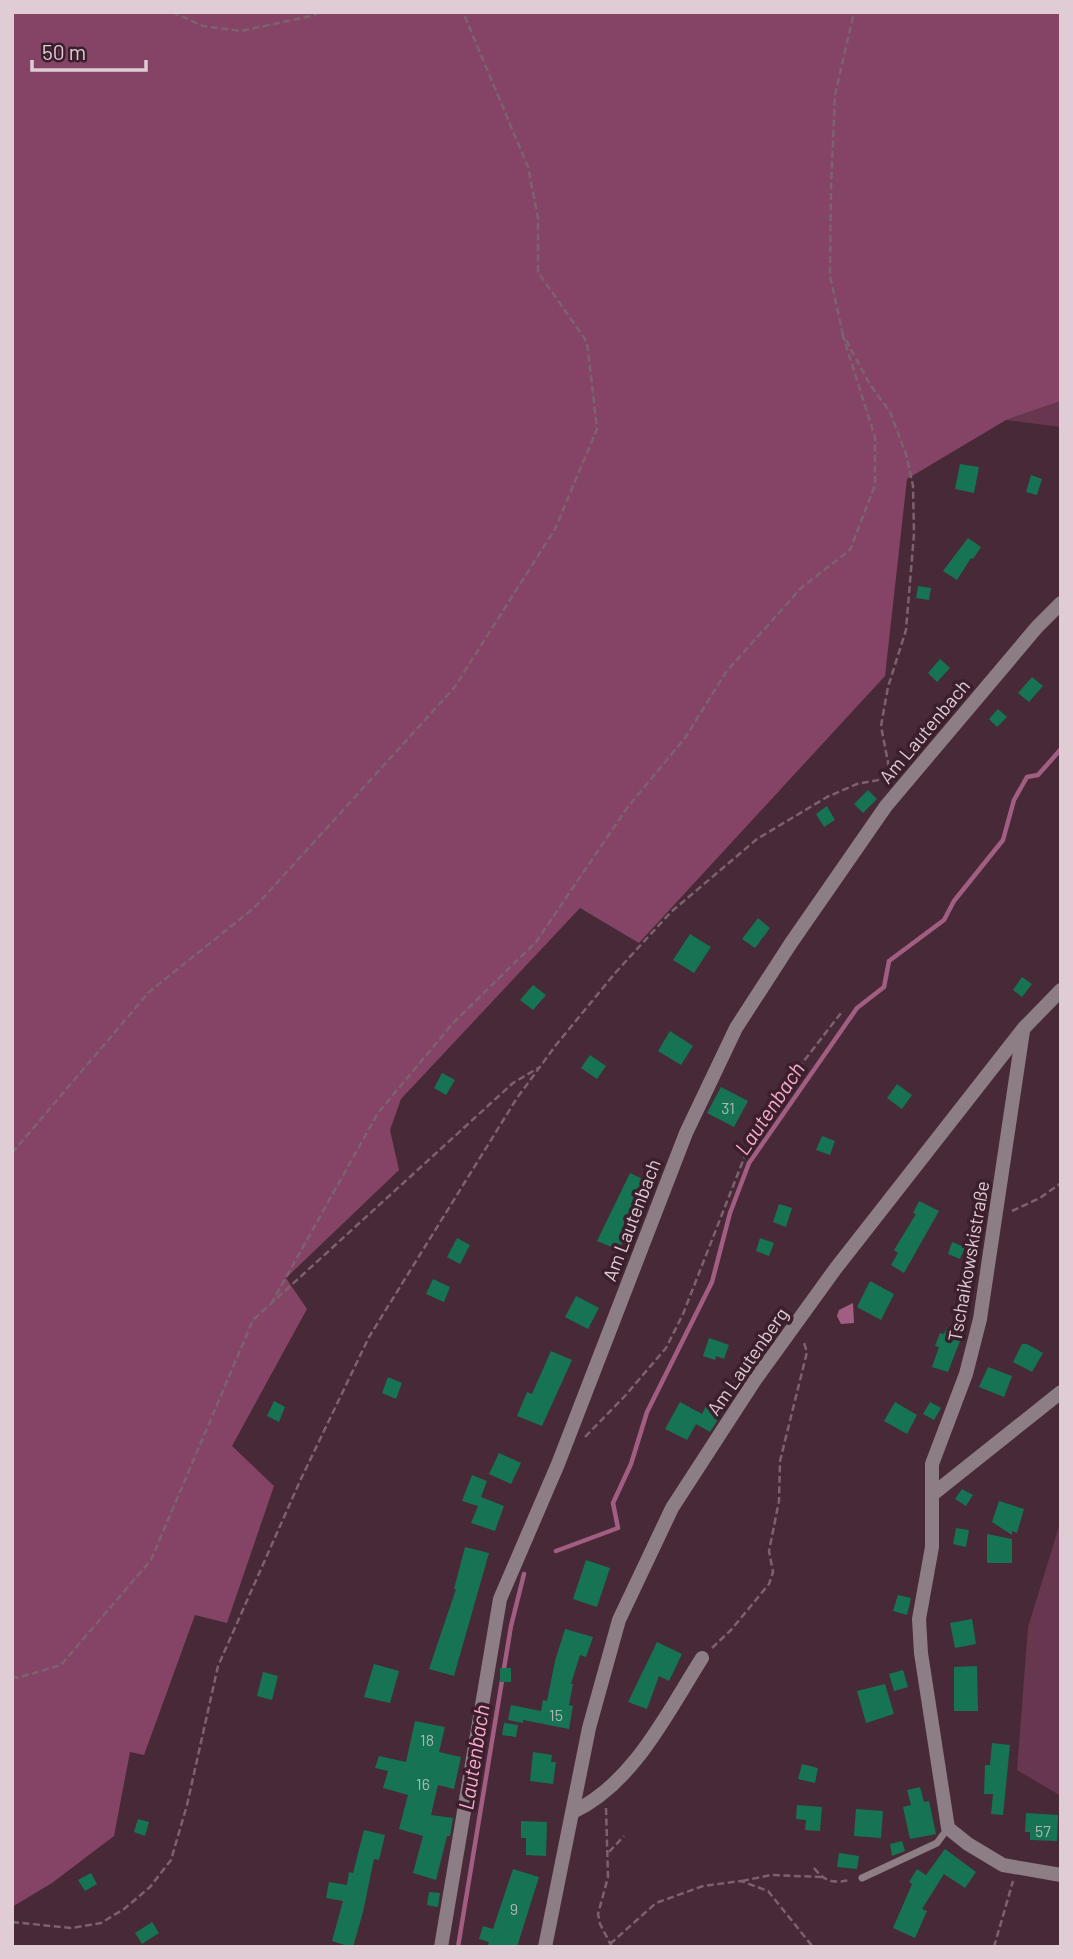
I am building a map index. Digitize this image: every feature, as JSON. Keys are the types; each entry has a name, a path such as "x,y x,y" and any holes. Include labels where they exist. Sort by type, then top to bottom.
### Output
{"street":[{"name":"Am Lautenbach","path":"441,1947 500,1599 558,1464 685,1133 736,1028 886,806 1037,626 1061,603"},
{"name":"Am Lautenberg","path":"545,1947 589,1728 619,1620 672,1508 755,1380 844,1257 1023,1030 1061,990"},
{"name":"Tschaikowskistraße","path":"948,1828 921,1653 919,1619 932,1548 932,1464 966,1374 981,1319 1023,1030"},
{"path":"933,1494 1061,1392"},
{"path":"573,1812 591,1803 608,1789 637,1759 702,1658"},
{"path":"948,1828 968,1844 1003,1865 1061,1875"}],"lane":[{"path":"862,1878 937,1843 948,1828"}],"path":[{"path":"172,12 203,26 241,31 320,12"},
{"path":"12,1153 149,992 254,908 454,688 555,529 597,429 587,342 538,272 538,218 528,167 463,12"},
{"path":"271,1304 378,1113 453,1023 536,942 627,808 685,738 726,672 801,588 850,550 875,485 875,437 842,333 830,276 835,95 854,12"},
{"path":"842,333 869,383 890,412 906,454 913,486 914,534 906,630 888,687 881,726 891,778"},
{"path":"12,1922 71,1928 101,1923 124,1909 150,1887 170,1860 187,1805 218,1666 300,1480 369,1337 517,1098 541,1066 616,972 671,912 757,839 827,797 857,783 883,777 891,778 903,788"},
{"path":"577,1445 624,1397 666,1348 683,1314 746,1153 793,1075 841,1013"},
{"path":"12,1676 17,1678 61,1665 151,1560 253,1320 513,1083 541,1066"},
{"path":"995,1219 1040,1198 1061,1184"},
{"path":"702,1658 731,1630 769,1584 772,1572 769,1552 779,1501 780,1461 807,1352 798,1321"},
{"path":"608,1789 605,1816 609,1852 608,1877 598,1914 611,1945 656,1903 704,1886 771,1874 822,1877"},
{"path":"609,1852 624,1836"},
{"path":"994,1947 1013,1882 1014,1867"},
{"path":"814,1868 822,1877 834,1883 862,1878"},
{"path":"741,1881 768,1891 813,1947"}],"shaded area":[{"path":"12,12 1061,12 1061,401 1006,420 907,479 885,676 639,943 580,908 401,1099 390,1130 399,1170 286,1278 307,1309 232,1446 274,1486 227,1623 195,1615 144,1755 130,1752 114,1836 52,1883 12,1907"},
{"path":"1061,401 1061,427 1006,420"},
{"path":"853,1303 854,1323 841,1324 837,1316 839,1310"},
{"path":"1061,1520 1061,1796 1017,1770 1028,1627"}],"building":[{"path":"960,464 979,467 974,493 955,489"},
{"path":"1031,475 1042,479 1037,495 1026,492"},
{"path":"968,538 981,547 957,580 943,571"},
{"path":"918,586 931,588 929,600 916,598"},
{"path":"940,659 950,668 937,682 928,673"},
{"path":"1032,677 1043,686 1029,702 1018,693"},
{"path":"998,709 1007,717 997,727 989,719"},
{"path":"868,790 877,799 863,813 854,804"},
{"path":"827,806 835,820 824,827 816,814"},
{"path":"758,918 770,928 755,948 742,939"},
{"path":"690,934 711,947 694,973 673,960"},
{"path":"1022,977 1032,984 1022,997 1013,990"},
{"path":"533,985 546,995 533,1010 520,1000"},
{"path":"670,1031 693,1046 681,1065 658,1051"},
{"path":"590,1055 606,1066 597,1079 581,1068"},
{"path":"442,1073 455,1080 446,1095 434,1088"},
{"path":"897,1084 912,1095 902,1109 887,1098"},
{"path":"721,1087 748,1101 734,1127 707,1113"},
{"path":"822,1136 835,1141 830,1155 816,1150"},
{"path":"630,1173 651,1183 619,1250 597,1241"},
{"path":"919,1201 939,1211 904,1273 891,1265 898,1253 894,1250 916,1214 913,1213"},
{"path":"779,1204 792,1208 786,1227 773,1222"},
{"path":"457,1238 470,1245 460,1264 447,1257"},
{"path":"760,1238 774,1243 769,1256 756,1251"},
{"path":"952,1242 965,1247 960,1259 948,1254"},
{"path":"433,1279 450,1287 444,1302 426,1294"},
{"path":"870,1281 894,1294 881,1320 857,1307"},
{"path":"576,1296 599,1308 588,1329 565,1317"},
{"path":"947,1327 963,1333 948,1372 932,1367 939,1347 935,1346 940,1333 944,1334"},
{"path":"709,1338 729,1345 724,1359 716,1356 715,1360 703,1356"},
{"path":"1022,1344 1043,1353 1032,1372 1013,1362"},
{"path":"551,1351 572,1360 542,1426 517,1416 527,1392 532,1394"},
{"path":"988,1367 1012,1376 1004,1397 979,1387"},
{"path":"388,1377 402,1383 396,1399 382,1393"},
{"path":"274,1401 285,1407 279,1422 267,1416"},
{"path":"680,1402 702,1414 706,1406 721,1415 710,1432 696,1424 687,1440 665,1429"},
{"path":"895,1402 917,1415 907,1434 884,1421"},
{"path":"930,1402 941,1408 934,1420 923,1414"},
{"path":"499,1453 521,1463 511,1484 489,1474"},
{"path":"472,1475 487,1481 481,1497 504,1506 495,1531 471,1523 478,1506 462,1501"},
{"path":"962,1489 973,1495 966,1506 955,1499"},
{"path":"999,1501 1024,1509 1017,1533 1012,1531 1012,1535 992,1522"},
{"path":"956,1528 969,1530 966,1547 953,1544"},
{"path":"987,1534 1012,1539 1012,1563 987,1563"},
{"path":"465,1547 489,1553 454,1676 429,1669 456,1589"},
{"path":"586,1560 610,1568 597,1607 573,1599"},
{"path":"898,1595 911,1598 907,1615 893,1611"},
{"path":"972,1619 976,1644 955,1648 950,1623"},
{"path":"565,1629 593,1637 586,1657 580,1655 571,1684 569,1705 573,1706 569,1729 523,1720 523,1723 508,1720 511,1705 541,1711 543,1700 547,1701"},
{"path":"657,1642 682,1654 669,1681 659,1676 647,1709 628,1702"},
{"path":"374,1664 399,1671 390,1703 364,1697"},
{"path":"977,1666 978,1711 954,1711 954,1667"},
{"path":"500,1668 511,1668 511,1682 500,1682"},
{"path":"903,1670 908,1687 894,1691 889,1674"},
{"path":"263,1672 278,1676 272,1700 257,1696"},
{"path":"885,1684 894,1714 866,1723 857,1691"},
{"path":"415,1721 445,1727 439,1752 461,1757 454,1789 438,1785 431,1815 453,1818 436,1880 413,1873 423,1836 399,1829 408,1795 383,1788 388,1771 375,1768 379,1756 406,1762"},
{"path":"504,1723 518,1725 516,1737 502,1735"},
{"path":"992,1743 1010,1745 1003,1815 991,1814 993,1794 984,1794 985,1765 990,1765"},
{"path":"533,1752 552,1755 551,1762 556,1762 553,1784 530,1781"},
{"path":"802,1764 818,1768 815,1783 798,1779"},
{"path":"920,1787 924,1802 929,1801 936,1834 910,1839 903,1807 911,1805 907,1790"},
{"path":"797,1805 822,1807 820,1831 805,1830 806,1820 796,1819"},
{"path":"856,1809 883,1811 881,1838 854,1836"},
{"path":"1026,1813 1058,1815 1057,1841 1030,1840 1030,1832 1025,1832"},
{"path":"138,1819 149,1822 145,1836 134,1832"},
{"path":"521,1821 547,1822 546,1856 526,1855 526,1838 521,1838"},
{"path":"364,1830 385,1835 379,1860 374,1859 363,1912 351,1947 332,1941 343,1901 326,1898 329,1882 347,1885 349,1872 353,1873"},
{"path":"902,1841 905,1851 892,1856 890,1844"},
{"path":"945,1849 976,1872 965,1888 944,1874 922,1909 927,1911 915,1938 893,1928 912,1884 909,1882 917,1869 926,1875"},
{"path":"839,1853 859,1856 857,1869 837,1867"},
{"path":"513,1869 539,1877 517,1947 487,1947 489,1942 479,1939 483,1926 493,1929"},
{"path":"91,1873 97,1884 85,1891 78,1880"},
{"path":"429,1892 440,1893 438,1907 427,1905"},
{"path":"152,1922 159,1933 142,1944 135,1933"}],"waterway":[{"name":"Lautenbach","path":"556,1551 618,1528 613,1503 631,1464 647,1412 712,1282 730,1213 749,1163 857,1008 884,987 889,961 944,920 954,901 1003,840 1014,800 1027,777 1038,775 1061,749"},
{"name":"Lautenbach","path":"458,1947 511,1626 524,1574"}]}
